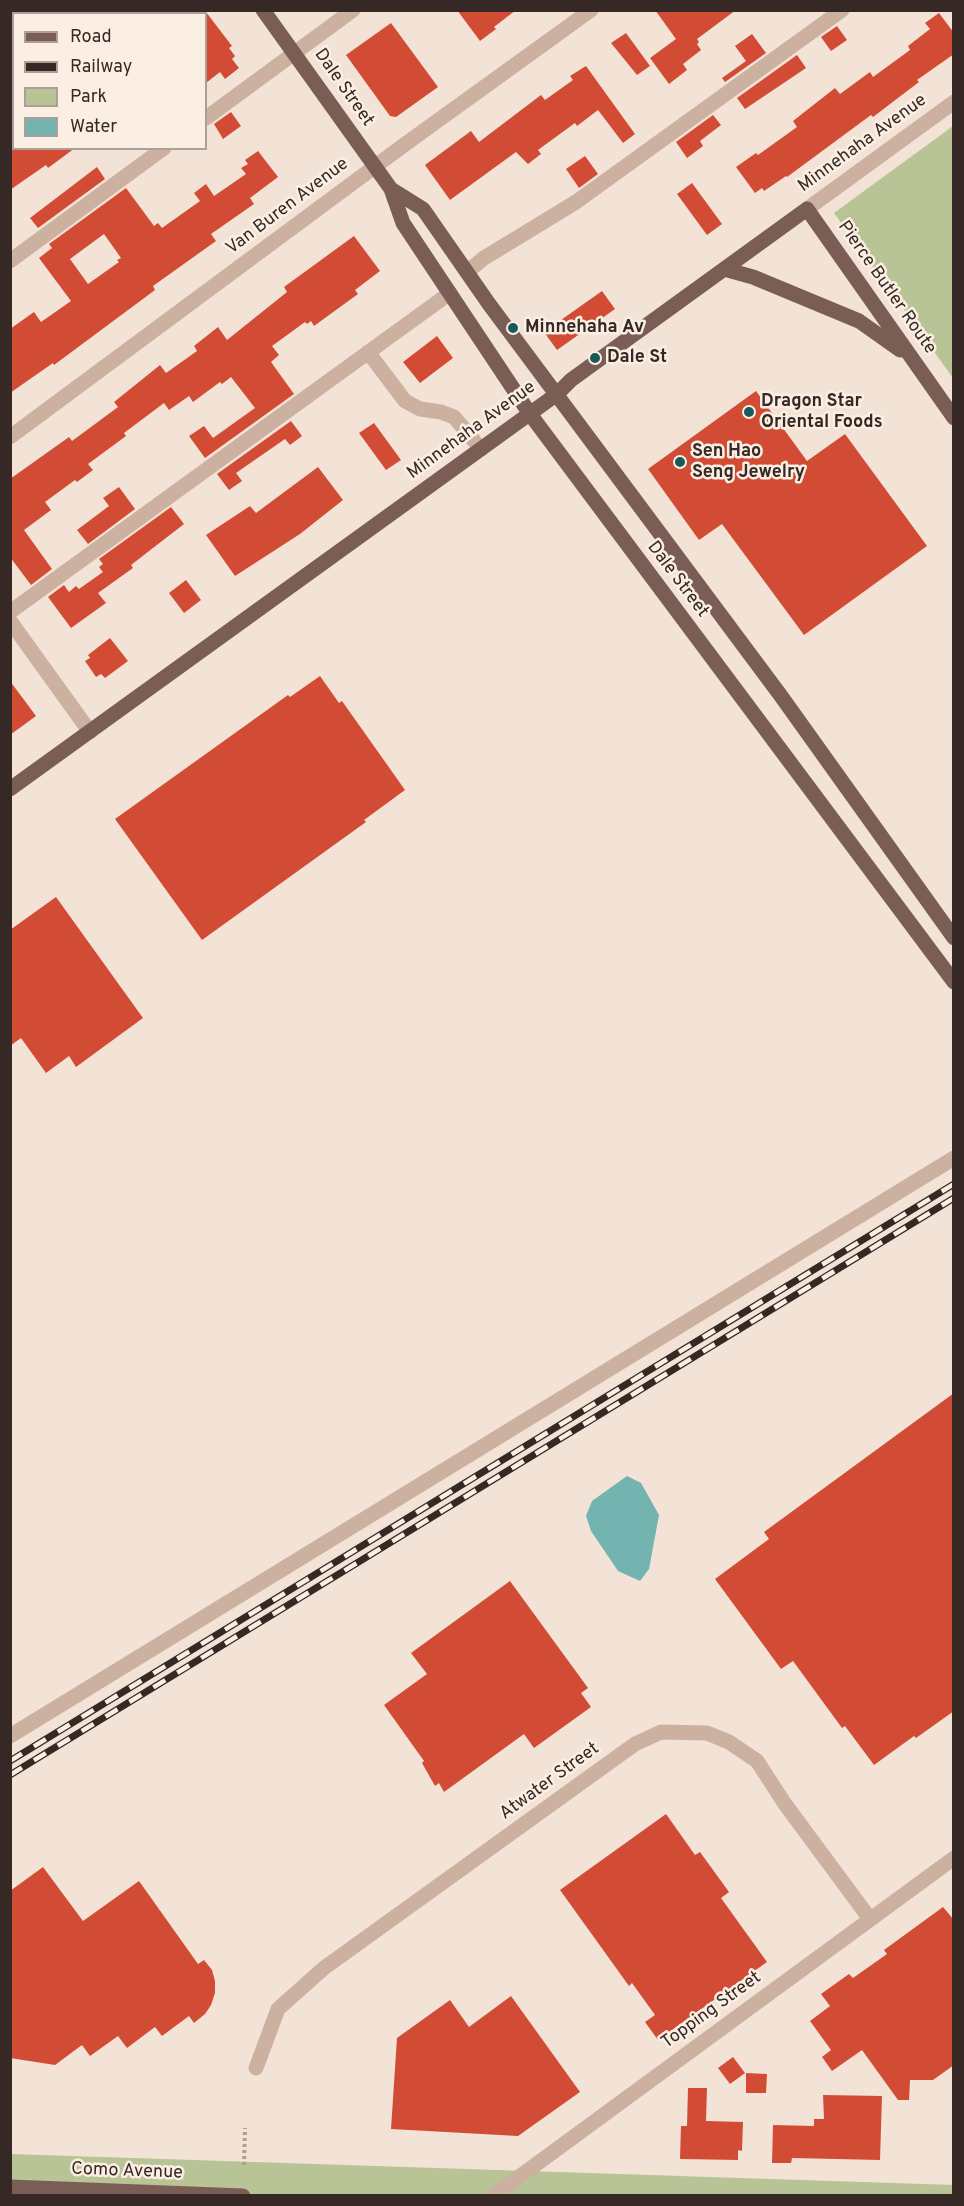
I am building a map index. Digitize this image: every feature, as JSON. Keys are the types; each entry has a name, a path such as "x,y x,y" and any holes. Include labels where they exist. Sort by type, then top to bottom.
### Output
{"main road":[{"name":"Dale Street","path":"263,10 391,189 404,223 530,414 954,982"},
{"name":"Dale Street","path":"391,189 423,209 467,272 781,696 954,938"},
{"name":"Minnehaha Avenue","path":"10,789 530,414 557,394 571,380 807,209"},
{"name":"Pierce Butler Route","path":"807,209 954,418"},
{"path":"724,269 753,277 859,321 909,357"},
{"name":"Como Avenue","path":"10,2187 243,2196"}],"street":[{"path":"207,116 353,10"},
{"name":"Van Buren Avenue","path":"10,437 591,10"},
{"path":"467,272 484,258 576,202 842,10"},
{"name":"Minnehaha Avenue","path":"807,209 954,102"},
{"path":"10,261 161,150"},
{"path":"10,612 450,293"},
{"path":"368,352 405,401 420,410 441,412 454,417 481,449"},
{"path":"10,621 90,732"},
{"path":"10,1736 954,1158"},
{"name":"Atwater Street","path":"256,2068 278,2009 324,1968 635,1744 661,1732 707,1733 729,1742 757,1761 785,1804 870,1919"},
{"name":"Topping Street","path":"493,2196 954,1858"}],"path":[{"path":"244,2165 245,2128"}],"green space":[{"path":"953,126 953,378 834,213"},
{"path":"11,2154 954,2185 953,2196 11,2196"}],"water":[{"path":"627,1476 641,1483 659,1515 649,1569 640,1581 618,1571 591,1531 586,1516 592,1501"}],"building":[{"path":"457,10 516,10 480,41"},
{"path":"655,10 736,10 697,39 701,50 683,64 687,70 669,84 650,58 676,39"},
{"path":"207,13 232,46 229,48 235,56 232,59 239,68 225,79 220,72 207,82"},
{"path":"939,13 954,33 954,54 917,80 919,82 873,117 871,115 787,177 764,191 762,188 755,193 736,167 756,153 758,155 797,127 793,121 835,88 840,94 870,72 873,77 910,50 908,46 930,29 925,23"},
{"path":"391,23 438,87 396,117 390,116 346,55"},
{"path":"837,26 847,40 831,51 821,37"},
{"path":"626,33 650,66 637,75 611,43"},
{"path":"752,34 766,53 725,82 722,78 746,61 735,46"},
{"path":"797,55 806,68 745,109 737,98"},
{"path":"586,66 635,134 623,143 598,110 577,126 575,123 538,150 541,154 528,164 516,152 450,200 425,165 471,131 479,142 541,95 545,100 573,80 570,76"},
{"path":"231,112 241,126 223,139 214,124"},
{"path":"713,115 721,125 700,141 703,146 687,158 676,142"},
{"path":"10,148 12,150 72,150 48,168 46,165 10,190"},
{"path":"258,151 278,177 250,198 254,204 211,234 216,241 153,286 155,290 54,365 53,363 10,393 10,329 34,312 41,322 71,301 39,258 52,248 49,244 126,188 154,226 158,223 162,228 200,201 194,193 206,184 214,196 246,174 241,168 248,164 245,160","holes":["104,234 121,258 117,260 119,262 88,284 70,259"]},
{"path":"585,156 598,174 579,188 566,169"},
{"path":"97,167 105,179 38,228 30,218"},
{"path":"692,183 722,224 707,235 677,194"},
{"path":"354,236 380,271 355,290 358,294 314,326 311,321 307,324 305,322 272,346 279,355 271,362 294,394 205,458 189,436 204,426 213,438 255,408 231,377 222,384 220,382 193,402 189,396 169,410 164,403 124,433 126,436 88,464 93,470 45,502 51,510 24,530 52,569 31,585 10,557 10,479 69,437 72,441 118,407 114,402 160,365 166,373 197,351 194,346 218,327 227,340 287,292 284,287"},
{"path":"602,291 615,309 557,350 544,332"},
{"path":"437,336 453,358 420,383 403,362"},
{"path":"756,391 807,461 845,434 927,546 804,635 722,524 699,540 648,469"},
{"path":"291,421 302,436 290,445 285,439 236,473 242,481 229,490 217,474"},
{"path":"374,423 401,460 386,470 359,433"},
{"path":"318,467 343,500 300,534 235,576 206,535 250,506 256,513"},
{"path":"119,487 135,509 88,544 77,530 109,506 103,498"},
{"path":"171,507 184,524 131,565 133,568 98,593 106,603 71,628 48,597 64,585 69,592 76,586 79,589 103,572 99,567 103,564 99,559"},
{"path":"186,580 201,600 184,613 169,593"},
{"path":"110,638 128,661 105,678 101,674 96,677 85,661 90,658 88,655"},
{"path":"320,676 339,703 342,701 405,790 364,820 366,822 202,940 115,819 288,695 290,697"},
{"path":"10,681 36,716 10,735"},
{"path":"56,897 143,1018 76,1067 69,1056 46,1073 21,1038 10,1046 10,930"},
{"path":"954,1393 954,1711 874,1765 845,1726 842,1728 793,1661 781,1669 715,1579 769,1539 764,1532"},
{"path":"510,1581 588,1688 581,1693 591,1707 534,1748 524,1734 444,1792 439,1783 435,1786 422,1763 424,1761 384,1705 427,1674 411,1653"},
{"path":"666,1814 695,1855 700,1852 729,1892 721,1898 767,1962 658,2040 645,2022 655,2015 632,1983 629,1986 560,1890"},
{"path":"43,1867 83,1921 139,1881 198,1964 204,1960 212,1970 215,1993 205,2014 194,2023 189,2016 162,2036 155,2027 127,2048 118,2036 90,2056 82,2045 55,2065 10,2058 10,1891"},
{"path":"943,1907 954,1920 954,2065 933,2080 910,2080 909,2100 898,2100 862,2050 832,2071 822,2057 831,2050 810,2021 830,2006 821,1994 849,1974 853,1978 887,1954 884,1950"},
{"path":"511,1996 580,2092 518,2136 391,2129 397,2038 450,2000 469,2027"},
{"path":"733,2057 745,2073 730,2084 718,2068"},
{"path":"746,2073 767,2074 766,2093 746,2093"},
{"path":"688,2088 707,2088 706,2121 743,2122 742,2151 738,2150 738,2160 680,2159 681,2126 687,2126"},
{"path":"823,2095 882,2096 880,2160 792,2158 791,2163 772,2163 773,2125 814,2126 814,2119 824,2119"}],"railway":[{"path":"10,1761 954,1184"},
{"path":"10,1775 954,1198"}],"place":[{"name":"Minnehaha Av","path":"513,328"},
{"name":"Dale St","path":"595,358"},
{"name":"Dragon Star Oriental Foods","path":"749,412"},
{"name":"Sen Hao Seng Jewelry","path":"680,462"}]}
